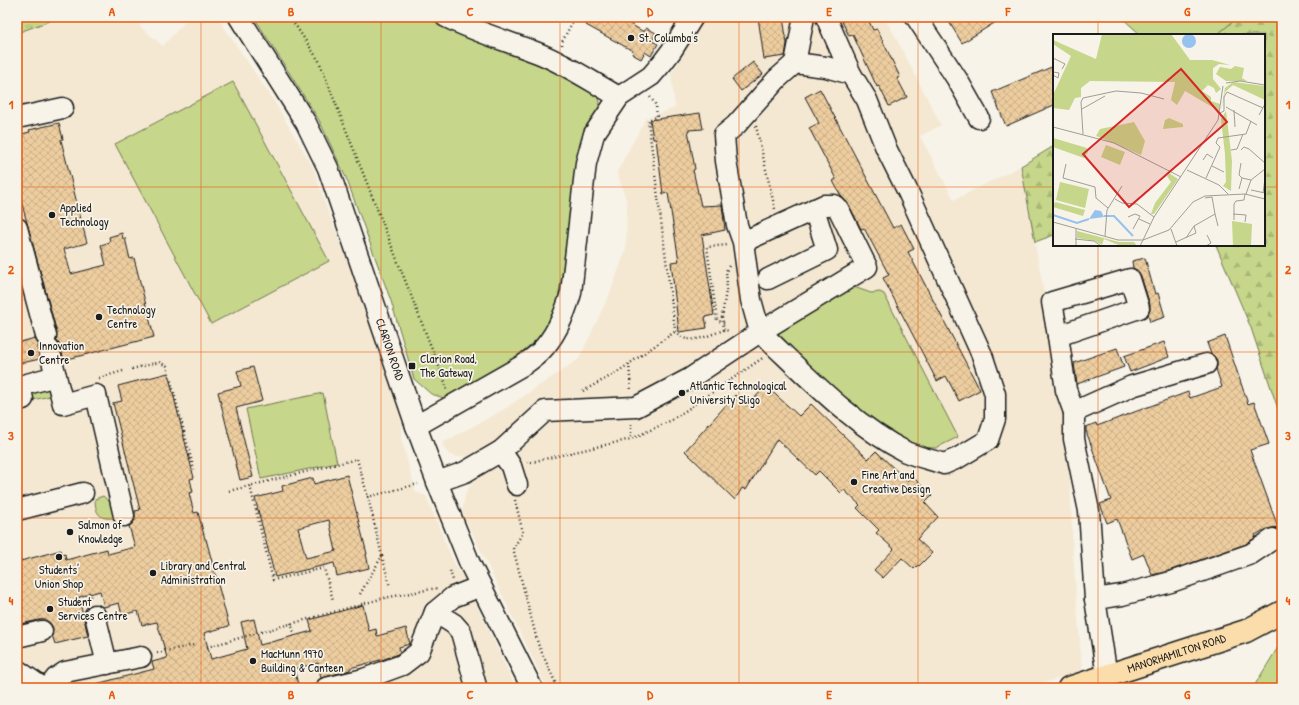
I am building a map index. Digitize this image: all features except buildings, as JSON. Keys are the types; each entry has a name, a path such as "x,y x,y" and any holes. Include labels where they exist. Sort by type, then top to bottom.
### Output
{"highway":[{"name":"MANORHAMILTON ROAD","path":"1069,688 1246,631 1282,612"}],"street":[{"name":"CLARION ROAD","path":"238,17 306,123 328,168 416,426 427,483 470,564 532,688"},
{"path":"446,17 544,56 596,83 619,97"},
{"path":"416,426 525,364 540,351 552,337 565,314 571,293 586,163 594,134 619,97 651,76 672,50 693,17"},
{"path":"753,337 751,300 743,242 737,225 726,161 724,136 736,125 777,79 795,62 804,17"},
{"path":"753,337 810,379 866,428 908,452 944,464 958,458 988,440 995,419 995,394 982,356 909,194 886,148 867,100 850,74 826,17"},
{"path":"916,17 957,79 979,118"},
{"path":"795,62 826,67 850,74"},
{"path":"17,118 63,108"},
{"path":"427,483 465,472 501,451 545,411 636,407 689,379 753,337 867,267 839,210 834,205 824,205 814,209 743,242"},
{"path":"768,279 827,250 814,209"},
{"path":"17,228 20,252 48,343 63,404 96,395 124,516"},
{"path":"1058,336 1066,390 1074,412 1074,439 1089,511 1095,599 1107,676"},
{"path":"1074,412 1132,386 1206,364"},
{"path":"22,395 56,376"},
{"path":"501,451 511,466 515,490"},
{"path":"17,510 83,493"},
{"path":"1095,599 1122,595 1171,582 1251,554 1273,539"},
{"path":"326,688 364,679 402,665 419,652 436,612 453,597 481,586"},
{"path":"92,606 107,664"},
{"path":"436,612 454,624 461,632 476,686"},
{"path":"17,637 42,631"},
{"path":"48,688 56,678 65,672 141,657"},
{"path":"17,670 44,688"}],"path":[{"path":"290,17 319,61 445,382 449,407"},
{"path":"562,47 562,42 575,17"},
{"path":"640,83 656,105 657,117 648,120 675,329 683,338 692,340 724,330 753,337"},
{"path":"759,121 756,126 778,225"},
{"path":"724,324 717,320 707,247 743,242"},
{"path":"724,330 722,317 726,296 726,271 729,265"},
{"path":"132,369 160,362 167,366 194,470"},
{"path":"629,364 631,407"},
{"path":"96,395 99,378 124,371"},
{"path":"229,491 358,459 390,586"},
{"path":"368,497 427,483"},
{"path":"250,486 273,580 324,568 333,600"},
{"path":"515,490 523,533 513,548 538,644 556,684 546,688"},
{"path":"360,594 382,556"},
{"path":"450,571 455,584"},
{"path":"207,646 384,598 439,588"},
{"path":"89,592 92,606"},
{"path":"291,623 294,632"},
{"path":"141,657 194,645"}],"shaded area":[{"path":"17,17 148,17 139,26 163,46 189,17 217,17 272,98 313,167 326,206 351,270 402,423 401,438 416,492 426,496 453,561 465,580 516,688 17,688"},
{"name":"Atlantic Technological University Sligo","path":"703,17 884,17 941,125 920,136 954,200 1021,166 1053,344 1069,454 1073,554 1082,670 1030,688 547,688 462,512 466,492 476,478 466,456 457,457 448,454 442,443 503,410 579,359 611,291 626,249 627,203 617,172 646,118 675,108 671,74"}],"green space":[{"path":"17,17 53,17 52,20 17,33"},
{"path":"254,17 433,17 492,45 542,66 548,66 549,69 556,69 599,97 600,103 574,184 556,311 547,328 535,341 512,360 444,398 431,394 414,379 391,301 347,180 319,120"},
{"path":"1121,17 1238,17 1218,34 1140,34"},
{"path":"1238,17 1282,17 1282,421 1251,328 1216,246 1265,246 1265,34 1218,34"},
{"path":"233,82 329,261 211,324 115,144"},
{"path":"1053,147 1053,235 1035,242 1021,166"},
{"path":"848,285 871,293 880,292 884,294 958,437 936,448 906,447 865,420 773,333"},
{"path":"54,380 58,394 33,400 29,386"},
{"path":"323,393 337,463 261,479 246,409"},
{"path":"103,496 110,502 115,503 123,516 107,518 103,517 97,512 95,499"},
{"path":"1282,643 1282,688 1253,688 1280,644"}],"place":[{"name":"St. Columba's","path":"631,38"},
{"name":"Applied Technology","path":"52,215"},
{"name":"Technology Centre","path":"99,317"},
{"name":"Innovation Centre","path":"31,353"},
{"name":"Clarion Road, The Gateway","path":"412,366"},
{"name":"Atlantic Technological University Sligo","path":"682,393"},
{"name":"Fine Art and Creative Design","path":"854,482"},
{"name":"Salmon of Knowledge","path":"70,532"},
{"name":"Students' Union Shop","path":"59,557"},
{"name":"Library and Central Administration","path":"153,573"},
{"name":"Student Services Centre","path":"50,609"},
{"name":"MacMunn 1970 Building & Canteen","path":"253,661"}]}
